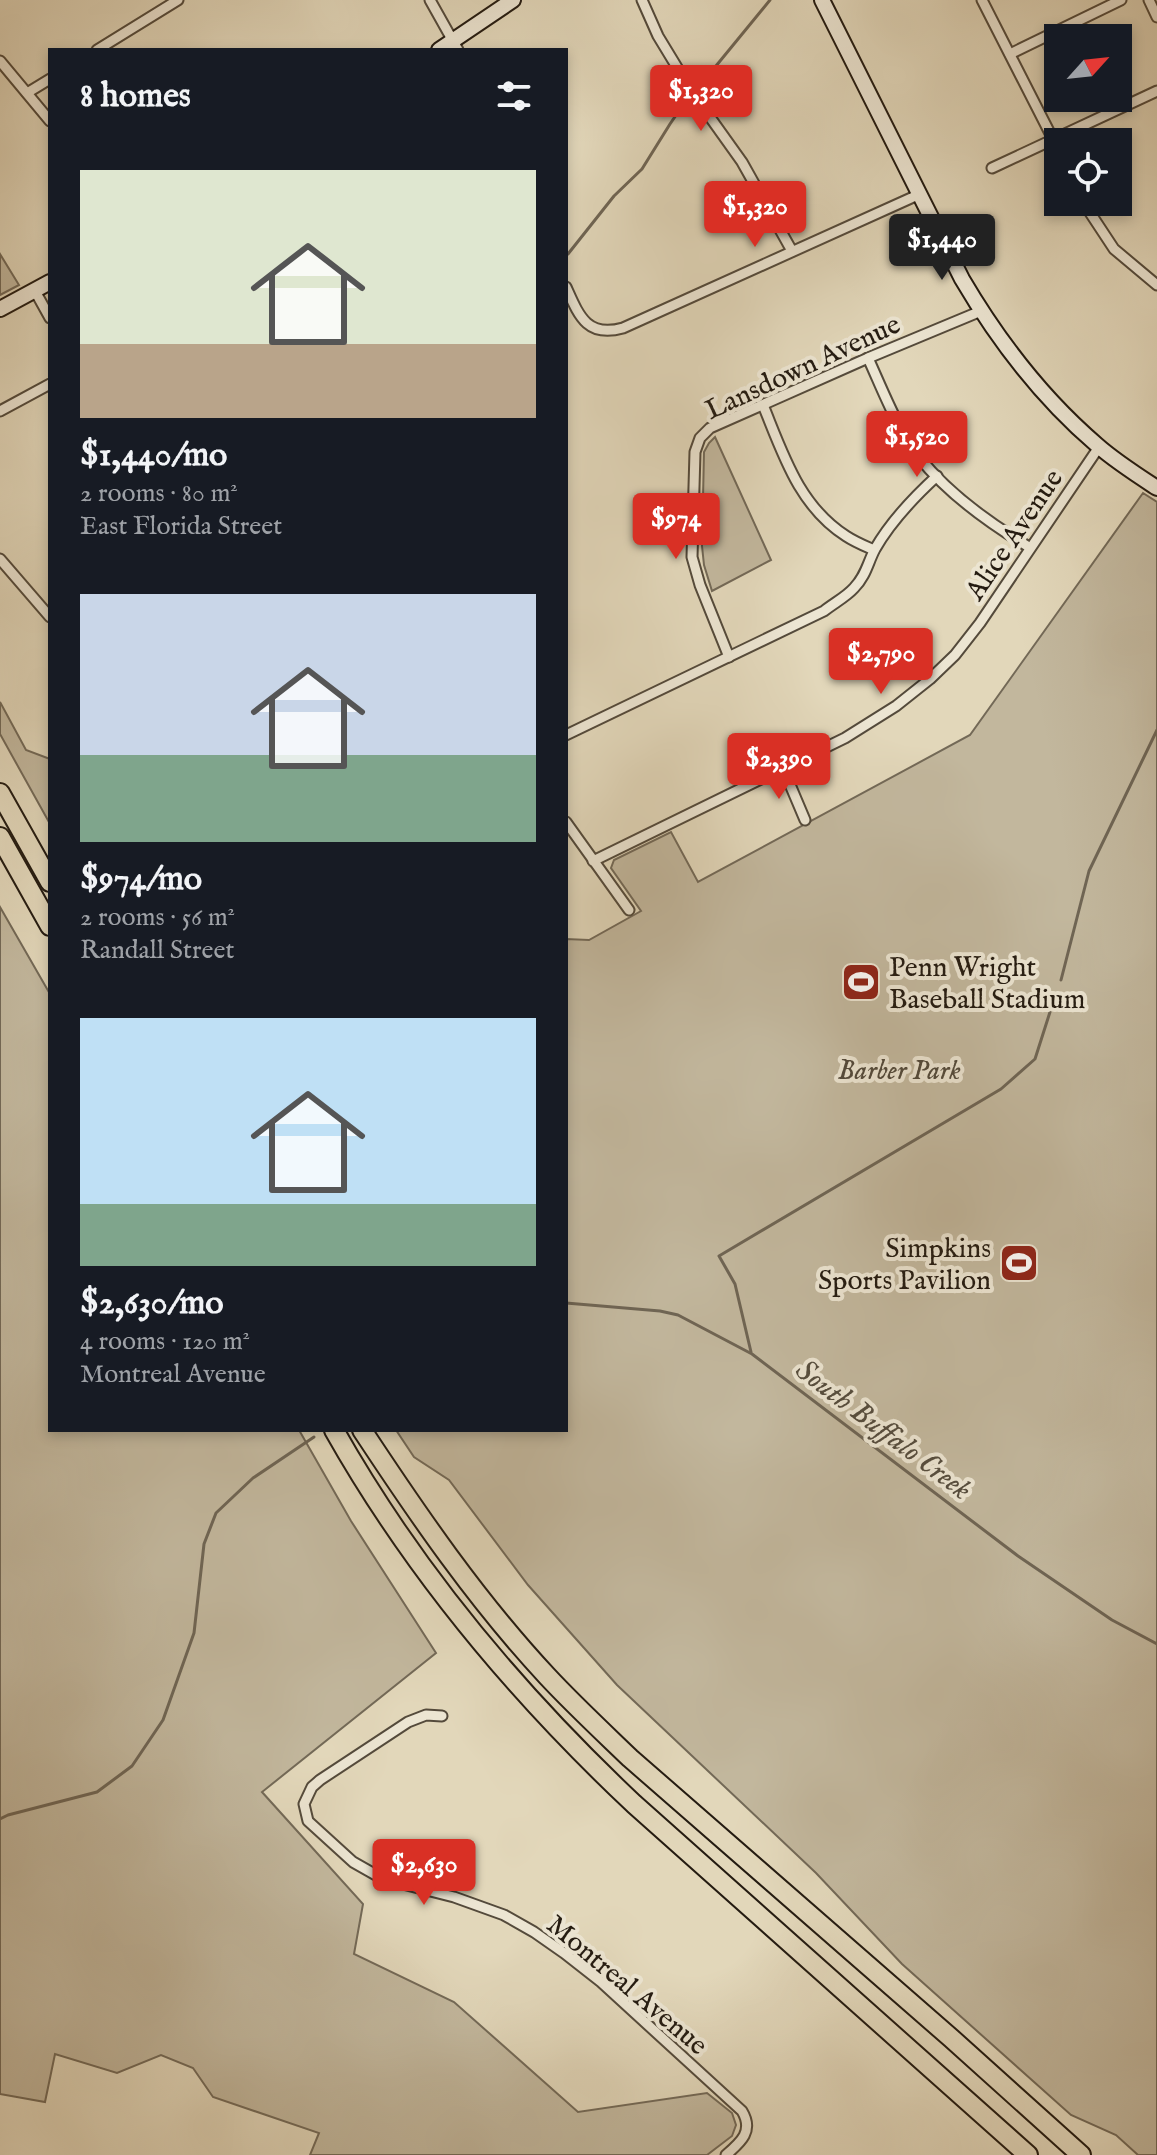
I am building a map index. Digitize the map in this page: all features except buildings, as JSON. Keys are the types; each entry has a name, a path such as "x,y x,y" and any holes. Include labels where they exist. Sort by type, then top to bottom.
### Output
{"highway":[{"path":"5,801 48,878"},
{"path":"0,837 48,922"},
{"path":"335,1432 424,1570 470,1630 580,1753 1028,2155"},
{"path":"363,1432 451,1559 545,1674 590,1720 1081,2155"}],"main road":[{"path":"456,45 513,0"},
{"path":"822,0 981,311 1021,368 1057,408 1099,447 1157,488"},
{"path":"0,309 48,283"}],"street":[{"path":"100,48 178,0"},
{"path":"430,0 456,45"},
{"path":"642,0 664,46 692,92 742,162 792,251"},
{"path":"982,0 1048,128"},
{"path":"1010,54 1121,0"},
{"path":"1149,0 1157,17"},
{"path":"0,61 48,119"},
{"path":"27,93 48,80"},
{"path":"1086,128 1157,91"},
{"path":"992,168 1044,148"},
{"path":"568,291 581,317 590,327 602,331 623,328 920,194"},
{"path":"1092,216 1114,249 1157,285"},
{"path":"35,291 48,314"},
{"name":"Lansdown Avenue","path":"729,657 692,557 695,452 700,438 710,428 981,311"},
{"path":"868,358 918,456 969,506 1029,547"},
{"path":"0,411 48,385"},
{"path":"763,405 805,499 847,537 874,550"},
{"name":"Alice Avenue","path":"593,861 858,730 930,679 955,655 980,623 1099,447"},
{"path":"568,734 824,611 854,588 867,571 874,550 910,501 937,476"},
{"path":"0,559 48,615"},
{"path":"783,768 805,820"},
{"path":"568,825 629,910"},
{"name":"Montreal Avenue","path":"442,1716 426,1715 408,1722 320,1780 312,1787 304,1804 308,1821 353,1862 383,1879 454,1897 504,1915 534,1932 601,1982 740,2110 747,2121 746,2134 726,2155"}],"green space":[{"path":"0,254 19,285 0,295"},
{"path":"715,437 771,560 712,591 702,546 704,452"},
{"name":"Barber Park","path":"1143,493 1157,502 1157,2155 1138,2155 1116,2135 1071,2115 902,1964 816,1873 617,1685 528,1585 449,1480 414,1457 397,1432 568,1432 568,939 589,940 641,911 611,868 614,860 671,832 698,882 970,735"},
{"path":"0,702 26,750 48,758 48,820 0,734"},
{"path":"0,907 48,991 48,1432 300,1432 351,1521 436,1653 262,1792 363,1904 354,1954 454,2002 578,2112 707,2093 732,2113 736,2125 732,2136 707,2155 310,2155 319,2133 213,2097 193,2068 161,2055 117,2073 55,2054 45,2102 0,2094"}],"waterway":[{"path":"702,83 770,0"},
{"path":"568,254 614,196 642,169 685,102"},
{"path":"1061,980 1089,871 1157,730"},
{"path":"751,1352 735,1284 719,1256 1001,1089 1035,1059 1050,1012"},
{"name":"South Buffalo Creek","path":"568,1303 678,1315 752,1354 1018,1556 1112,1620 1157,1644"},
{"path":"0,1819 97,1792 132,1766 163,1720 194,1633 204,1544 216,1513 253,1478 314,1437"}],"place":[{"name":"Penn Wright Baseball Stadium","path":"861,982"},
{"name":"Simpkins Sports Pavilion","path":"1019,1263"}]}
